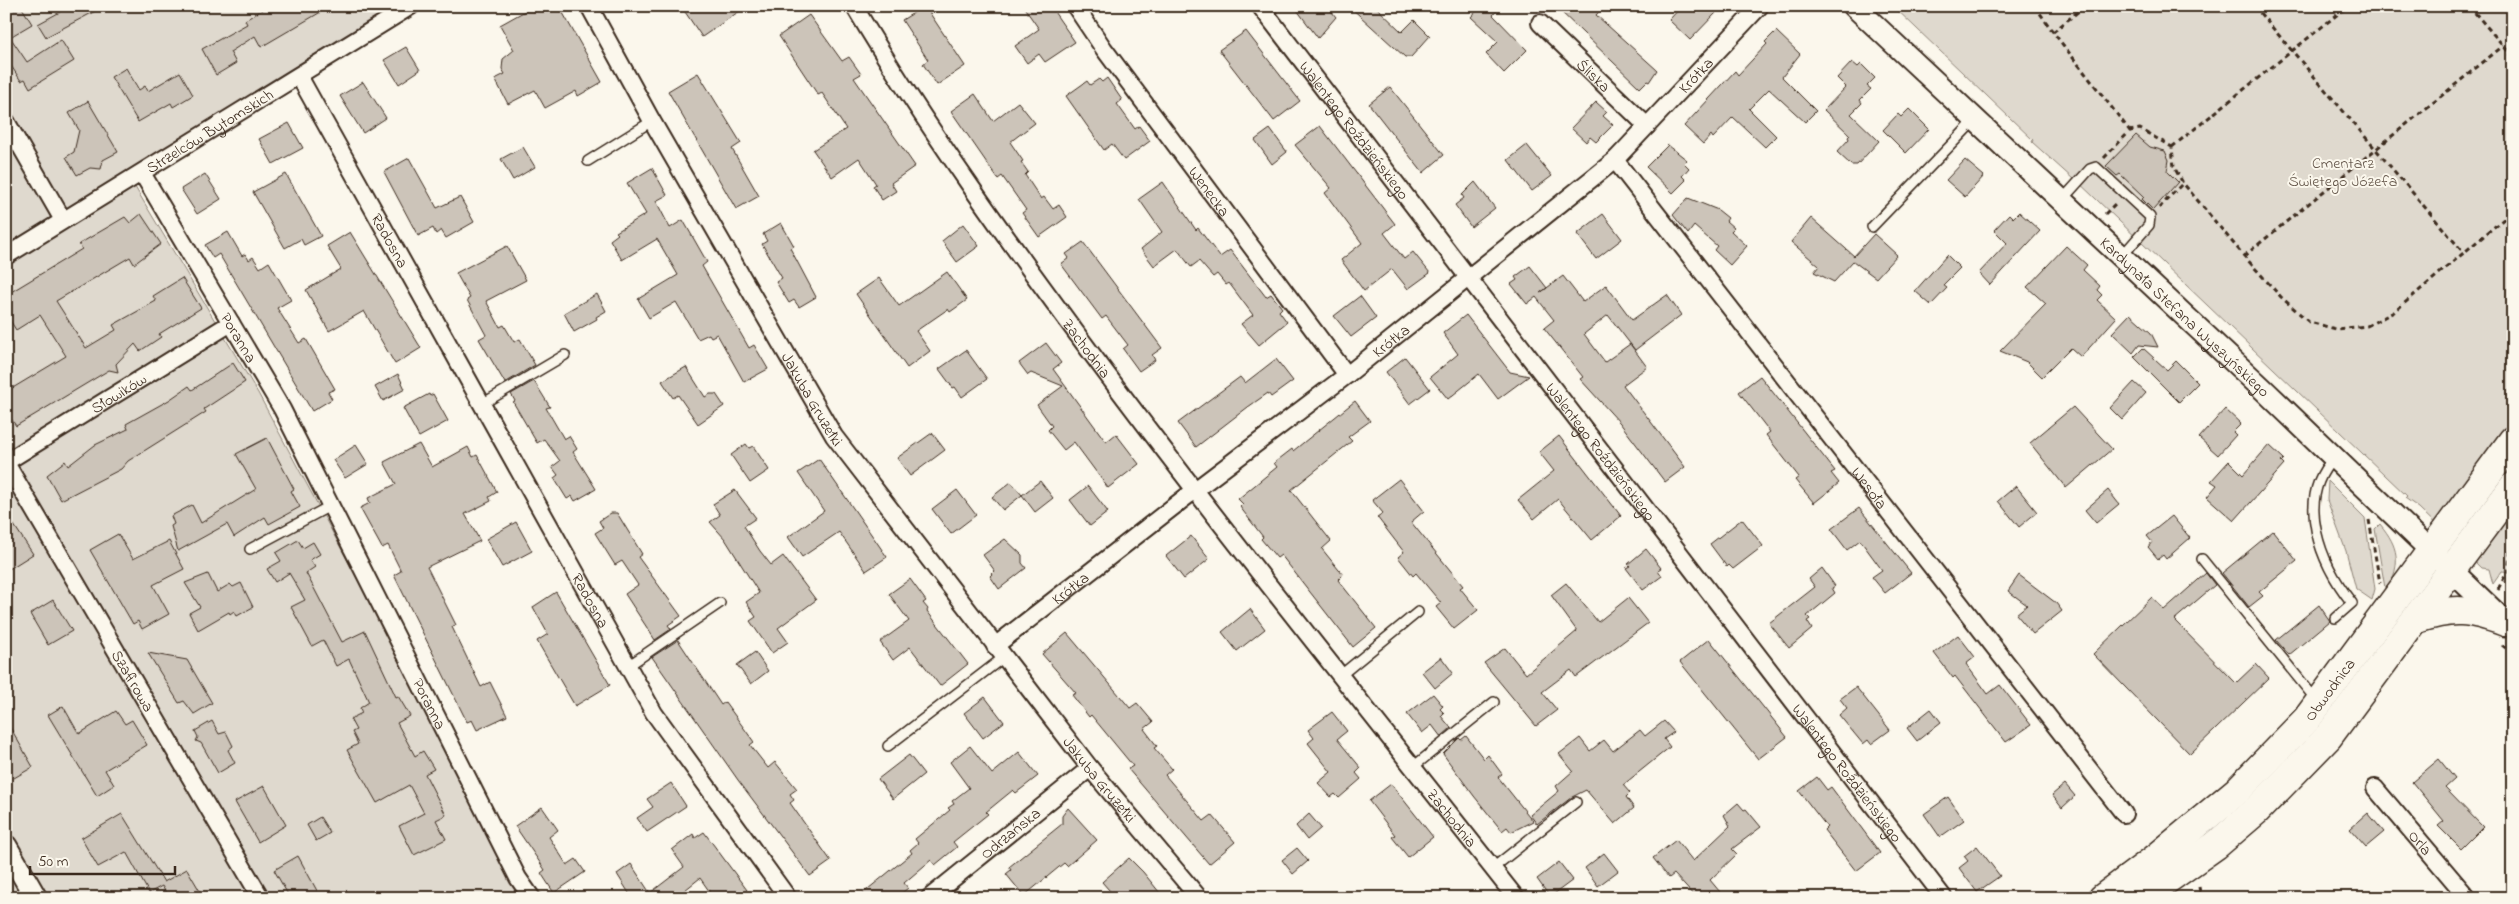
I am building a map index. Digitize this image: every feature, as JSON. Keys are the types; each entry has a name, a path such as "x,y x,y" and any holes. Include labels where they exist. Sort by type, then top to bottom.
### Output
{"highway":[{"name":"Obwodnica","path":"2103,898 2155,859 2237,791 2270,758 2318,703 2513,440"},
{"name":"Obwodnica","path":"2141,898 2216,846 2290,777 2328,737 2513,487"},
{"path":"2417,619 2439,612 2469,610 2509,626"}],"street":[{"name":"Strzelców Bytomskich","path":"6,256 411,6"},
{"name":"Jakuba Gruzełki","path":"589,6 652,121 834,436 1090,768 1199,898"},
{"name":"Zachodnia","path":"854,6 898,80 1006,238 1194,491 1516,898"},
{"name":"Wenecka","path":"1075,6 1104,49 1347,375"},
{"name":"Walentego Roździeńskiego","path":"1260,6 1944,898"},
{"name":"Krótka","path":"1000,651 1194,491 1347,375 1615,160 1760,6"},
{"name":"Kardynała Stefana Wyszyńskiego","path":"1854,6 2122,256 2453,570 2509,626"},
{"name":"Śliska","path":"1540,23 1647,126"},
{"name":"Radosna","path":"299,76 654,713 788,898"},
{"path":"6,121 63,220"},
{"name":"Wesoła","path":"1615,160 2124,814"},
{"name":"Poranna","path":"142,173 282,409 518,878 532,898"},
{"name":"Słowików","path":"6,463 231,323"},
{"name":"Szafirowa","path":"6,463 261,898"},
{"name":"Odrzańska","path":"929,898 1090,768"},
{"name":"Orla","path":"2375,788 2468,898"},
{"path":"6,846 36,898"}],"lane":[{"path":"1872,227 1976,120"},
{"path":"588,161 652,121"},
{"path":"2062,200 2090,169 2096,167 2150,218 2149,225 2122,256"},
{"path":"482,404 565,355"},
{"path":"2334,458 2322,470 2313,517 2326,564 2338,586 2352,603 2335,618"},
{"path":"250,549 330,506"},
{"path":"2202,559 2318,703"},
{"path":"628,666 720,603"},
{"path":"1341,675 1418,612"},
{"path":"888,746 1000,651"},
{"path":"1413,767 1494,702"},
{"path":"1493,868 1576,802"}],"path":[{"path":"2036,6 2053,32 2130,130"},
{"path":"2053,32 2085,6"},
{"path":"2254,6 2463,252"},
{"path":"2172,147 2292,53 2348,6"},
{"path":"2470,6 2513,57"},
{"path":"2244,256 2503,46"},
{"path":"2096,167 2130,130 2140,129 2172,147"},
{"path":"2172,147 2174,167 2183,183 2244,256 2281,297 2309,322 2336,329 2367,326 2394,312 2513,211"},
{"path":"2150,218 2183,183"},
{"path":"2366,514 2371,523 2380,587"},
{"path":"2499,588 2506,578 2512,553 2512,531"}],"green space":[{"path":"6,6 401,6 126,172 258,393 528,898 6,898"},
{"name":"Cmentarz Świętego Józefa","path":"1893,6 2513,6 2513,572 2502,571 2493,584 2489,569 2481,568 2419,508 2405,498 2407,496 2074,178 2032,142 2033,140"},
{"path":"2328,481 2365,518 2375,589 2372,600 2356,589 2346,551 2327,500"},
{"path":"2380,524 2391,540 2396,555 2395,571 2388,589 2385,588 2375,529"}],"building":[{"path":"6,6 21,6 32,24 10,37 27,62 61,40 74,61 30,88 25,79 21,81 6,58"},
{"path":"57,6 105,6 46,37 38,24 60,12"},
{"path":"269,6 331,6 261,47 255,36 230,52 236,63 216,75 202,49 247,24 245,20"},
{"path":"534,6 559,6 602,82 578,96 576,91 545,108 535,90 508,104 495,79 505,74 502,69 503,59 514,50 500,25"},
{"path":"681,6 747,6 702,37"},
{"path":"925,6 965,66 937,85 923,64 928,60 902,20"},
{"path":"1023,6 1050,6 1075,42 1045,62 1039,54 1027,63 1015,46 1039,29"},
{"path":"1294,6 1327,6 1336,17 1318,38"},
{"path":"1349,6 1375,6 1402,32 1414,20 1430,36 1411,57 1405,57"},
{"path":"1481,6 1501,6 1493,15 1527,50 1504,73 1486,54 1498,42 1471,17"},
{"path":"1555,6 1604,6 1596,15 1657,70 1649,82 1647,81 1640,88"},
{"path":"1682,6 1709,6 1716,13 1690,40 1669,20"},
{"path":"809,15 842,61 849,57 861,74 854,78 915,166 891,183 896,191 882,200 873,186 876,184 859,158 832,177 813,150 846,129 822,93 818,95 779,36"},
{"path":"1246,31 1300,101 1274,121 1219,50"},
{"path":"1776,31 1800,54 1782,77 1816,111 1805,122 1769,89 1749,109 1776,136 1765,147 1733,117 1713,138 1711,135 1703,144 1684,126 1735,71 1738,75 1767,44 1765,42"},
{"path":"406,47 420,70 399,84 384,60"},
{"path":"1852,62 1858,67 1861,64 1875,78 1867,86 1871,89 1860,100 1862,103 1851,114 1879,141 1857,165 1851,165 1837,152 1849,139 1850,135 1824,110 1846,87 1837,78"},
{"path":"126,68 139,90 145,86 148,91 180,72 193,95 173,107 171,103 138,122 111,77"},
{"path":"698,73 741,143 732,149 759,196 736,209 668,91"},
{"path":"1107,78 1122,100 1117,104 1135,129 1139,126 1150,141 1124,160 1112,144 1104,150 1066,96 1087,81 1090,85 1099,79 1102,82"},
{"path":"363,82 386,118 363,133 340,96"},
{"path":"1390,87 1444,155 1423,173 1369,104"},
{"path":"975,94 993,121 1018,102 1035,123 1010,142 1028,172 1025,175 1041,199 1044,197 1053,209 1059,205 1067,217 1039,237 1022,213 1026,210 1002,176 998,179 951,111"},
{"path":"88,101 118,152 103,160 101,169 90,168 77,175 66,157 74,152 79,130 69,113"},
{"path":"1596,102 1607,112 1603,116 1613,125 1596,142 1590,137 1586,142 1571,128"},
{"path":"1909,109 1929,129 1906,153 1883,130 1898,114 1901,117"},
{"path":"289,123 303,148 273,164 259,139"},
{"path":"1320,126 1395,224 1384,233 1404,259 1413,252 1430,273 1408,289 1392,269 1364,291 1341,260 1362,243 1325,193 1331,188 1295,145"},
{"path":"1270,129 1287,152 1272,164 1255,140"},
{"path":"2136,135 2150,147 2165,151 2169,160 2167,171 2178,182 2153,210 2142,199 2144,197 2120,174 2117,176 2106,166"},
{"path":"1527,145 1552,176 1532,191 1508,160"},
{"path":"1668,145 1687,160 1684,163 1689,168 1682,176 1686,180 1673,193 1646,167"},
{"path":"523,147 535,167 513,180 501,159"},
{"path":"409,158 437,208 460,197 474,222 446,238 441,230 436,234 433,228 418,236 384,172"},
{"path":"1965,160 1984,176 1965,197 1946,180"},
{"path":"652,168 667,195 656,201 670,228 683,220 707,262 702,266 749,348 754,345 768,369 744,382 717,334 711,337 709,334 698,339 676,302 649,318 638,299 678,275 657,239 622,260 610,240 618,234 616,232 646,214 627,183"},
{"path":"205,174 221,199 197,214 181,189"},
{"path":"286,174 321,236 304,245 301,239 285,248 253,192"},
{"path":"1163,182 1196,230 1198,228 1220,257 1230,250 1266,297 1271,294 1282,308 1279,311 1287,322 1259,345 1241,324 1253,315 1229,283 1226,285 1217,274 1213,277 1199,261 1191,267 1177,249 1154,266 1141,249 1162,232 1139,199"},
{"path":"1475,182 1495,208 1471,227 1455,205 1464,198 1462,195"},
{"path":"1688,198 1718,210 1728,218 1726,221 1734,228 1731,231 1747,246 1730,265 1714,250 1717,246 1694,226 1688,234 1673,215"},
{"path":"2019,212 2040,231 1990,285 1979,273 2007,243 1994,230 2009,214 2013,218"},
{"path":"141,214 161,244 134,264 130,257 56,301 86,348 116,330 113,325 156,301 153,296 182,278 201,308 159,334 161,337 140,351 135,344 116,364 118,372 109,370 16,426 6,411 6,392 66,356 40,315 16,330 6,314 6,295 82,249 79,244 125,217 130,223"},
{"path":"1603,214 1622,239 1596,259 1577,234"},
{"path":"1811,218 1854,256 1874,234 1897,255 1876,278 1853,261 1834,282 1814,272 1819,266 1791,242"},
{"path":"781,223 794,246 790,248 816,297 799,307 794,300 789,303 776,282 782,278 762,244 767,241 763,234"},
{"path":"963,224 979,246 957,262 942,241"},
{"path":"228,232 242,256 245,254 249,260 253,257 260,268 269,262 291,300 277,308 299,343 306,339 335,389 328,392 332,399 312,411 219,254 213,258 205,245"},
{"path":"350,232 421,348 395,364 364,311 329,331 306,290 341,269 327,246"},
{"path":"1083,242 1162,348 1152,355 1155,360 1139,371 1123,349 1128,345 1106,316 1102,319 1061,264 1069,258 1066,254"},
{"path":"507,246 526,280 486,301 500,327 504,325 514,342 520,339 535,365 505,383 479,339 486,335 467,300 470,298 456,273"},
{"path":"2066,246 2087,265 2083,270 2100,286 2097,290 2102,295 2097,300 2116,318 2081,357 2071,348 2042,377 2027,362 2000,351 2046,304 2027,287"},
{"path":"1947,255 1960,268 1943,285 1947,288 1931,305 1915,291"},
{"path":"1530,266 1547,288 1563,276 1583,302 1606,285 1632,320 1667,295 1681,315 1635,350 1608,315 1584,334 1605,362 1630,344 1647,367 1623,385 1685,467 1665,482 1620,423 1580,379 1583,377 1544,328 1554,320 1536,297 1527,304 1511,284 1517,280 1515,277"},
{"path":"947,272 967,300 950,312 948,309 916,331 930,351 907,368 856,294 879,278 899,306"},
{"path":"597,294 606,311 596,317 597,319 574,332 564,313"},
{"path":"1360,296 1376,318 1351,337 1334,316"},
{"path":"2130,314 2151,333 2158,347 2139,345 2133,353 2112,333"},
{"path":"1466,315 1510,372 1529,376 1498,399 1479,374 1448,399 1430,377 1458,354 1443,333"},
{"path":"1046,343 1061,363 1053,369 1106,442 1116,434 1139,464 1108,488 1074,442 1064,450 1048,430 1052,426 1037,405 1063,386 1031,373 1028,375 1019,363"},
{"path":"2143,348 2167,370 2176,361 2198,383 2179,402 2134,357"},
{"path":"966,350 987,379 962,397 939,369"},
{"path":"1405,357 1430,389 1410,404 1386,372"},
{"path":"1276,359 1293,381 1271,397 1268,393 1196,447 1178,423 1240,377 1245,383"},
{"path":"233,363 245,382 204,409 206,412 128,461 121,469 61,500 47,475 65,461 68,466 95,445 128,429 126,424 169,400 189,386 192,390"},
{"path":"686,367 705,397 710,394 716,394 724,406 698,424 678,395 673,398 662,381"},
{"path":"398,374 405,389 383,401 375,387"},
{"path":"1760,376 1835,471 1831,473 1839,483 1814,503 1795,480 1799,477 1766,435 1770,432 1739,392"},
{"path":"534,381 550,407 546,408 564,439 569,436 577,449 573,452 596,489 575,501 572,496 567,499 554,478 558,475 552,467 560,461 544,439 537,443 513,402 515,401 511,394"},
{"path":"2134,382 2146,393 2122,420 2110,408"},
{"path":"429,394 430,396 433,394 448,421 419,437 403,408"},
{"path":"1355,401 1370,421 1348,437 1352,441 1291,490 1331,541 1322,549 1343,575 1338,580 1376,628 1353,647 1281,555 1277,558 1261,539 1263,537 1240,507 1243,504 1238,499 1277,467 1274,463 1292,449 1293,451"},
{"path":"2073,407 2112,449 2066,488 2030,443"},
{"path":"2225,409 2241,424 2233,432 2236,435 2218,455 2199,438"},
{"path":"932,433 945,450 910,476 897,458"},
{"path":"1559,436 1621,516 1592,540 1558,499 1534,519 1518,500 1554,471 1539,452"},
{"path":"267,438 294,489 291,491 300,507 269,524 265,517 234,537 227,524 178,551 171,526 174,524 171,516 192,505 201,523 256,489 236,454"},
{"path":"419,444 432,467 468,447 473,457 477,455 497,492 489,497 491,501 465,514 480,541 427,567 456,625 452,627 481,687 490,682 507,716 477,730 472,720 467,722 394,575 401,571 388,545 382,548 360,508 370,503 368,498 396,484 384,462"},
{"path":"746,444 749,448 753,446 769,470 750,483 731,455"},
{"path":"356,445 368,464 345,478 333,460"},
{"path":"2269,445 2284,459 2281,462 2284,465 2234,521 2207,497 2217,485 2211,481 2229,461 2243,475"},
{"path":"819,459 887,557 866,571 839,532 802,557 788,537 824,511 798,473"},
{"path":"1399,479 1424,511 1411,522 1463,586 1460,588 1478,610 1454,629 1436,607 1441,603 1416,573 1413,576 1398,557 1404,552 1377,517 1383,513 1372,500"},
{"path":"1040,481 1053,498 1035,512 1022,495"},
{"path":"1011,482 1022,495 1003,510 992,497"},
{"path":"1088,486 1108,512 1090,526 1070,500"},
{"path":"2016,486 2037,512 2019,527 1998,501"},
{"path":"735,490 756,518 744,526 760,551 771,565 783,556 816,600 778,628 788,642 772,653 750,621 756,617 746,602 759,593 725,539 710,522 720,515 713,504"},
{"path":"957,490 976,515 951,534 932,509"},
{"path":"2108,490 2119,504 2096,523 2085,510"},
{"path":"1859,508 1911,573 1885,593 1872,577 1882,570 1860,540 1847,550 1831,529"},
{"path":"6,513 33,554 6,571"},
{"path":"611,513 617,513 642,554 638,557 681,616 668,625 671,629 655,640 625,594 638,585 622,561 615,565 595,533 603,528 599,521"},
{"path":"2172,516 2190,538 2166,559 2163,555 2158,559 2148,547 2152,542 2147,536"},
{"path":"1742,519 1763,546 1733,569 1729,565 1727,567 1710,544"},
{"path":"516,522 532,551 502,567 486,539"},
{"path":"2273,531 2297,561 2259,592 2263,596 2249,607 2222,573"},
{"path":"118,534 133,559 169,541 184,569 153,585 169,614 142,629 138,621 133,624 90,550"},
{"path":"1191,536 1209,559 1184,579 1166,556"},
{"path":"1005,539 1022,555 1022,563 1026,568 999,589 990,576 995,571 983,555"},
{"path":"298,540 303,548 313,542 320,554 310,560 315,567 306,573 342,642 365,631 396,697 398,696 410,716 397,723 415,756 423,751 434,769 425,774 446,815 436,820 446,839 414,855 399,826 424,813 409,785 377,803 347,750 358,744 352,732 356,730 350,719 362,713 360,708 369,702 349,659 336,666 323,640 312,646 291,607 305,600 289,573 275,582 267,569 281,561 276,553"},
{"path":"1646,549 1661,568 1658,570 1662,576 1643,590 1626,568 1630,566 1628,564"},
{"path":"1822,568 1835,586 1832,588 1835,593 1807,616 1810,619 1807,621 1812,629 1789,648 1769,623 1815,587 1809,579"},
{"path":"2206,573 2215,585 2174,620 2236,683 2256,664 2269,678 2190,754 2093,654 2152,597 2164,610"},
{"path":"208,574 217,592 230,584 233,587 241,583 253,607 237,616 234,611 230,614 229,612 198,630 189,613 200,607 185,583"},
{"path":"2019,575 2056,603 2062,611 2033,634 2016,614 2027,605 2008,591"},
{"path":"910,579 926,601 923,603 928,609 927,611 968,664 940,686 910,647 893,660 880,642 909,621 889,594"},
{"path":"1566,583 1598,622 1628,598 1648,623 1576,677 1571,670 1542,692 1557,710 1536,726 1484,663 1505,648 1526,674 1577,631 1551,595"},
{"path":"556,592 610,685 575,706 537,641 548,634 533,607"},
{"path":"53,600 72,631 48,645 30,614"},
{"path":"2319,605 2330,621 2289,655 2276,640"},
{"path":"1250,609 1265,629 1237,651 1222,632"},
{"path":"1067,633 1130,708 1137,703 1153,722 1144,729 1157,746 1154,748 1172,769 1165,775 1204,821 1212,815 1235,842 1209,864 1128,769 1133,766 1091,715 1089,717 1072,695 1076,693 1042,654"},
{"path":"1958,635 1975,657 1966,664 1988,694 2000,685 2031,725 2006,742 1955,676 1953,678 1934,653"},
{"path":"1709,639 1787,737 1758,759 1680,662"},
{"path":"678,640 721,705 725,702 754,742 750,745 768,768 775,762 797,789 790,794 794,800 790,803 831,861 810,876 738,780 652,657"},
{"path":"755,652 768,671 751,684 737,665"},
{"path":"148,653 187,660 212,703 194,714 184,701 179,703"},
{"path":"1441,657 1453,673 1435,688 1422,672"},
{"path":"1856,687 1890,730 1871,744 1868,740 1863,744 1839,715 1847,708 1840,699"},
{"path":"1433,694 1443,706 1440,709 1444,713 1441,716 1451,728 1441,737 1432,725 1422,733 1407,714"},
{"path":"985,697 1004,722 983,738 964,713"},
{"path":"63,706 79,734 116,711 125,724 132,720 147,745 105,770 114,785 97,796 48,715"},
{"path":"1931,709 1941,722 1917,741 1907,728"},
{"path":"1332,712 1347,731 1337,739 1361,768 1356,773 1361,779 1339,798 1335,794 1331,797 1318,783 1331,772 1308,743 1314,738 1308,730"},
{"path":"6,720 33,767 14,778 6,764"},
{"path":"212,721 219,734 226,732 233,746 228,750 235,763 218,773 201,743 196,741 198,737 195,731"},
{"path":"1664,721 1674,732 1664,739 1670,747 1623,785 1630,793 1626,797 1634,808 1615,824 1586,790 1572,797 1537,824 1530,815 1559,791 1556,786 1573,771 1559,754 1580,738 1590,751 1604,740 1613,751 1640,730 1645,736"},
{"path":"1466,736 1484,759 1488,755 1502,774 1498,777 1533,821 1511,832 1507,827 1502,831 1474,796 1443,754 1459,738 1461,740"},
{"path":"970,746 992,774 1019,752 1038,776 1016,793 1013,790 986,812 988,814 953,842 957,847 935,865 931,860 904,883 908,888 896,898 857,898 912,853 910,850 918,843 915,839 950,810 948,808 954,804 952,801 969,788 950,762"},
{"path":"909,755 924,774 893,799 878,779"},
{"path":"2439,759 2455,779 2445,788 2483,827 2461,849 2438,826 2444,821 2412,782"},
{"path":"1817,777 1827,790 1831,787 1880,853 1856,871 1824,830 1827,827 1799,791"},
{"path":"671,783 686,806 647,832 637,818 653,807 647,799"},
{"path":"1391,784 1433,837 1408,857 1392,837 1395,835 1369,801"},
{"path":"2065,784 2075,796 2062,808 2052,795"},
{"path":"264,786 286,825 258,842 235,802"},
{"path":"1948,797 1964,820 1940,837 1924,814"},
{"path":"1738,803 1744,810 1746,809 1761,827 1732,849 1737,854 1710,880 1725,898 1696,898 1674,874 1669,878 1653,858 1676,840 1693,861 1730,826 1724,815"},
{"path":"542,807 558,830 549,837 567,865 576,859 585,872 554,893 541,873 545,870 515,826"},
{"path":"1068,808 1097,840 1067,866 1064,863 1024,896 1006,874 1011,870 1009,867 1062,824 1062,816"},
{"path":"2368,813 2384,832 2366,847 2350,829"},
{"path":"122,814 164,882 187,869 204,898 169,898 162,886 149,893 126,852 98,867 81,838"},
{"path":"1309,814 1321,828 1307,840 1296,826"},
{"path":"320,817 330,833 316,841 307,825"},
{"path":"704,832 747,890 736,898 714,898 700,878 675,898 632,898 617,874 631,864 650,893 684,867 672,850 693,834 695,838"},
{"path":"1977,846 2000,876 1977,892 1959,868 1968,861 1964,856"},
{"path":"1297,848 1308,861 1293,874 1282,860"},
{"path":"1604,853 1618,871 1598,886 1585,868"},
{"path":"298,856 321,898 290,898 274,870"},
{"path":"1129,858 1164,898 1116,898 1102,882"},
{"path":"1559,862 1573,880 1550,897 1537,879"}]}
